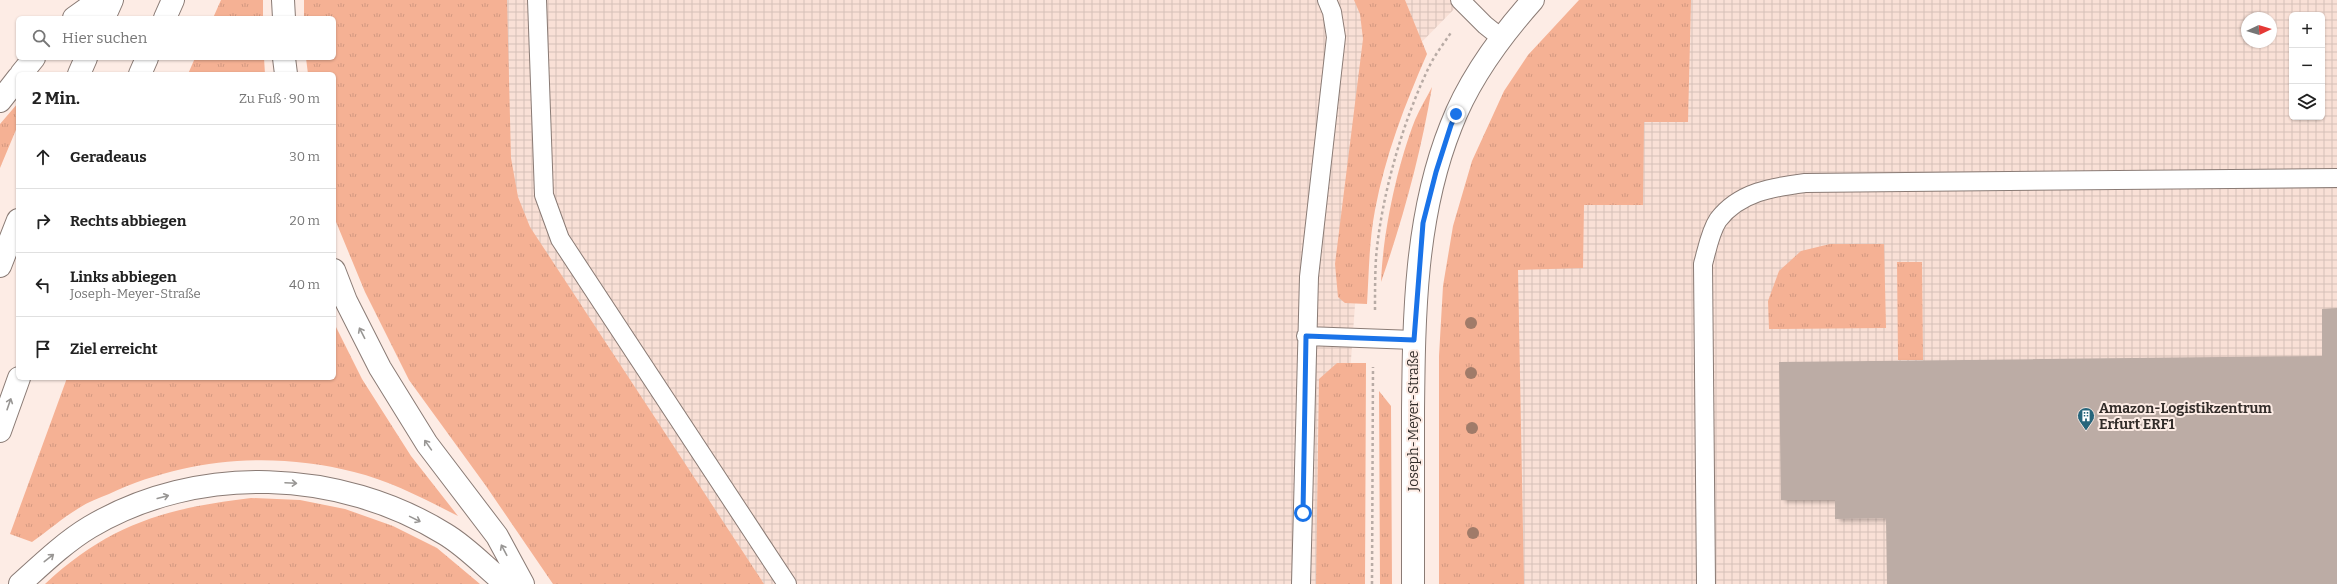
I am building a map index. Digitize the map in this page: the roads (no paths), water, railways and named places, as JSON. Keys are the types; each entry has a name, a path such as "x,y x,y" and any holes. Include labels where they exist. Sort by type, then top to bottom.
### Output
{"main road":[{"path":"77,16 98,0"},
{"path":"105,16 112,0"},
{"path":"166,16 174,0"},
{"path":"283,0 284,16"},
{"name":"Joseph-Meyer-Straße","path":"1413,584 1414,340 1423,223 1436,172 1451,125 1500,37 1533,0"},
{"path":"23,72 32,60"},
{"path":"80,72 85,60"},
{"path":"141,72 146,60"},
{"path":"284,60 286,72"},
{"path":"0,101 16,81"},
{"path":"0,266 16,225"},
{"path":"336,275 346,301 380,368 427,444 497,536 523,584"},
{"path":"0,431 18,380"},
{"path":"20,584 46,559 90,527 144,502 197,488 251,481 301,483 350,493 400,511 446,534 506,584"}],"lane":[{"path":"537,0 544,195 560,239 787,584"},
{"path":"1301,584 1306,336 1309,277 1336,37 1332,12 1327,0"},
{"path":"1460,0 1484,25 1500,37"},
{"path":"1706,584 1703,264 1718,220 1734,204 1756,192 1805,183 2337,178"},
{"path":"1306,336 1414,340"}],"place":[{"name":"Amazon-Logistikzentrum Erfurt ERF1","path":"2086,431"}]}
